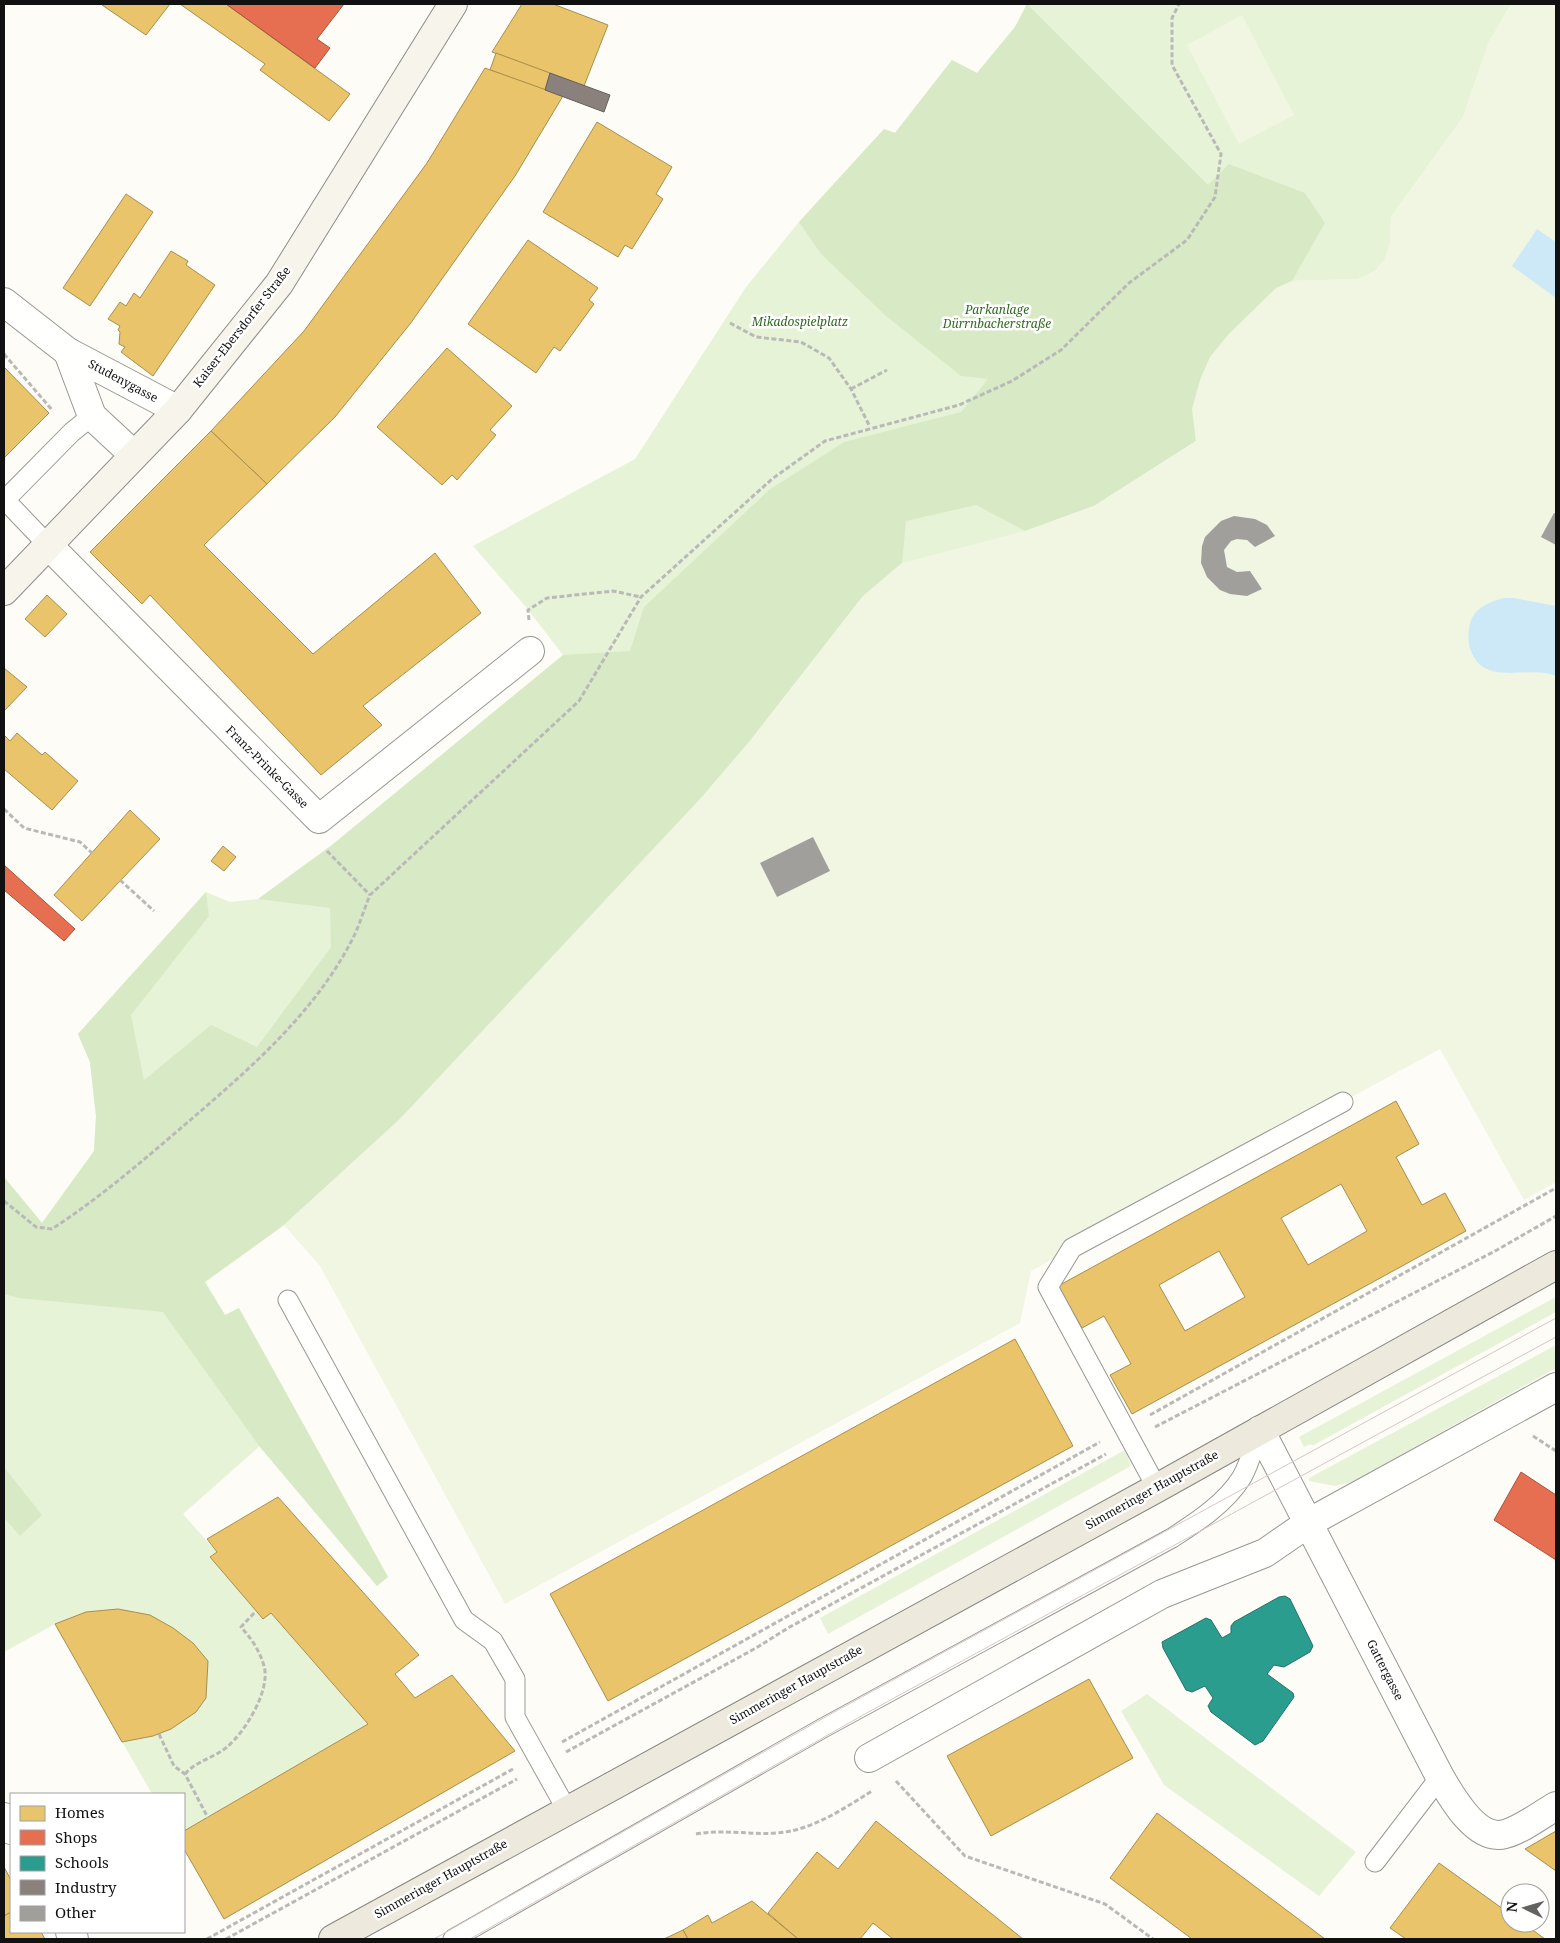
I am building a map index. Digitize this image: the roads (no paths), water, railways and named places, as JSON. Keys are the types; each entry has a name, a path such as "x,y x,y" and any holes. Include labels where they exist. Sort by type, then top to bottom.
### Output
{"main road":[{"name":"Kaiser-Ebersdorfer Straße","path":"4,591 47,544 178,410 278,284 453,4"},
{"name":"Simmeringer Hauptstraße","path":"332,1939 1157,1488 1556,1264"}],"street":[{"name":"Studenygasse","path":"4,302 68,352 178,410"},
{"name":"Studenygasse","path":"68,352 82,424 134,455"},
{"name":"Franz-Prinke-Gasse","path":"47,544 318,819 530,651"},
{"path":"868,1758 1162,1594 1265,1553 1310,1522 1556,1387"},
{"name":"Gattergasse","path":"1260,1430 1310,1522 1440,1777 1462,1812 1480,1830 1492,1835 1505,1834 1556,1806"}],"lane":[{"path":"47,544 4,500 82,424"},
{"path":"1157,1488 1048,1287 1072,1248 1343,1102"},
{"path":"288,1300 464,1620 493,1642 514,1678 515,1717 567,1810"},
{"path":"453,1939 823,1728 1200,1520 1242,1478 1260,1430"},
{"path":"1376,1862 1440,1777"}],"water":[{"path":"1537,229 1556,242 1556,298 1512,266"},
{"path":"1504,598 1514,598 1556,606 1556,676 1533,672 1497,672 1486,669 1478,662 1471,651 1469,643 1469,630 1472,618 1482,607 1490,602"}],"tram line":[{"path":"434,1939 827,1716 1556,1318"},
{"path":"470,1939 863,1715 1556,1337"}],"park label":[{"name":"Parkanlage Dürrnbacherstraße","path":"997,317"},
{"name":"Mikadospielplatz","path":"800,322"}]}
